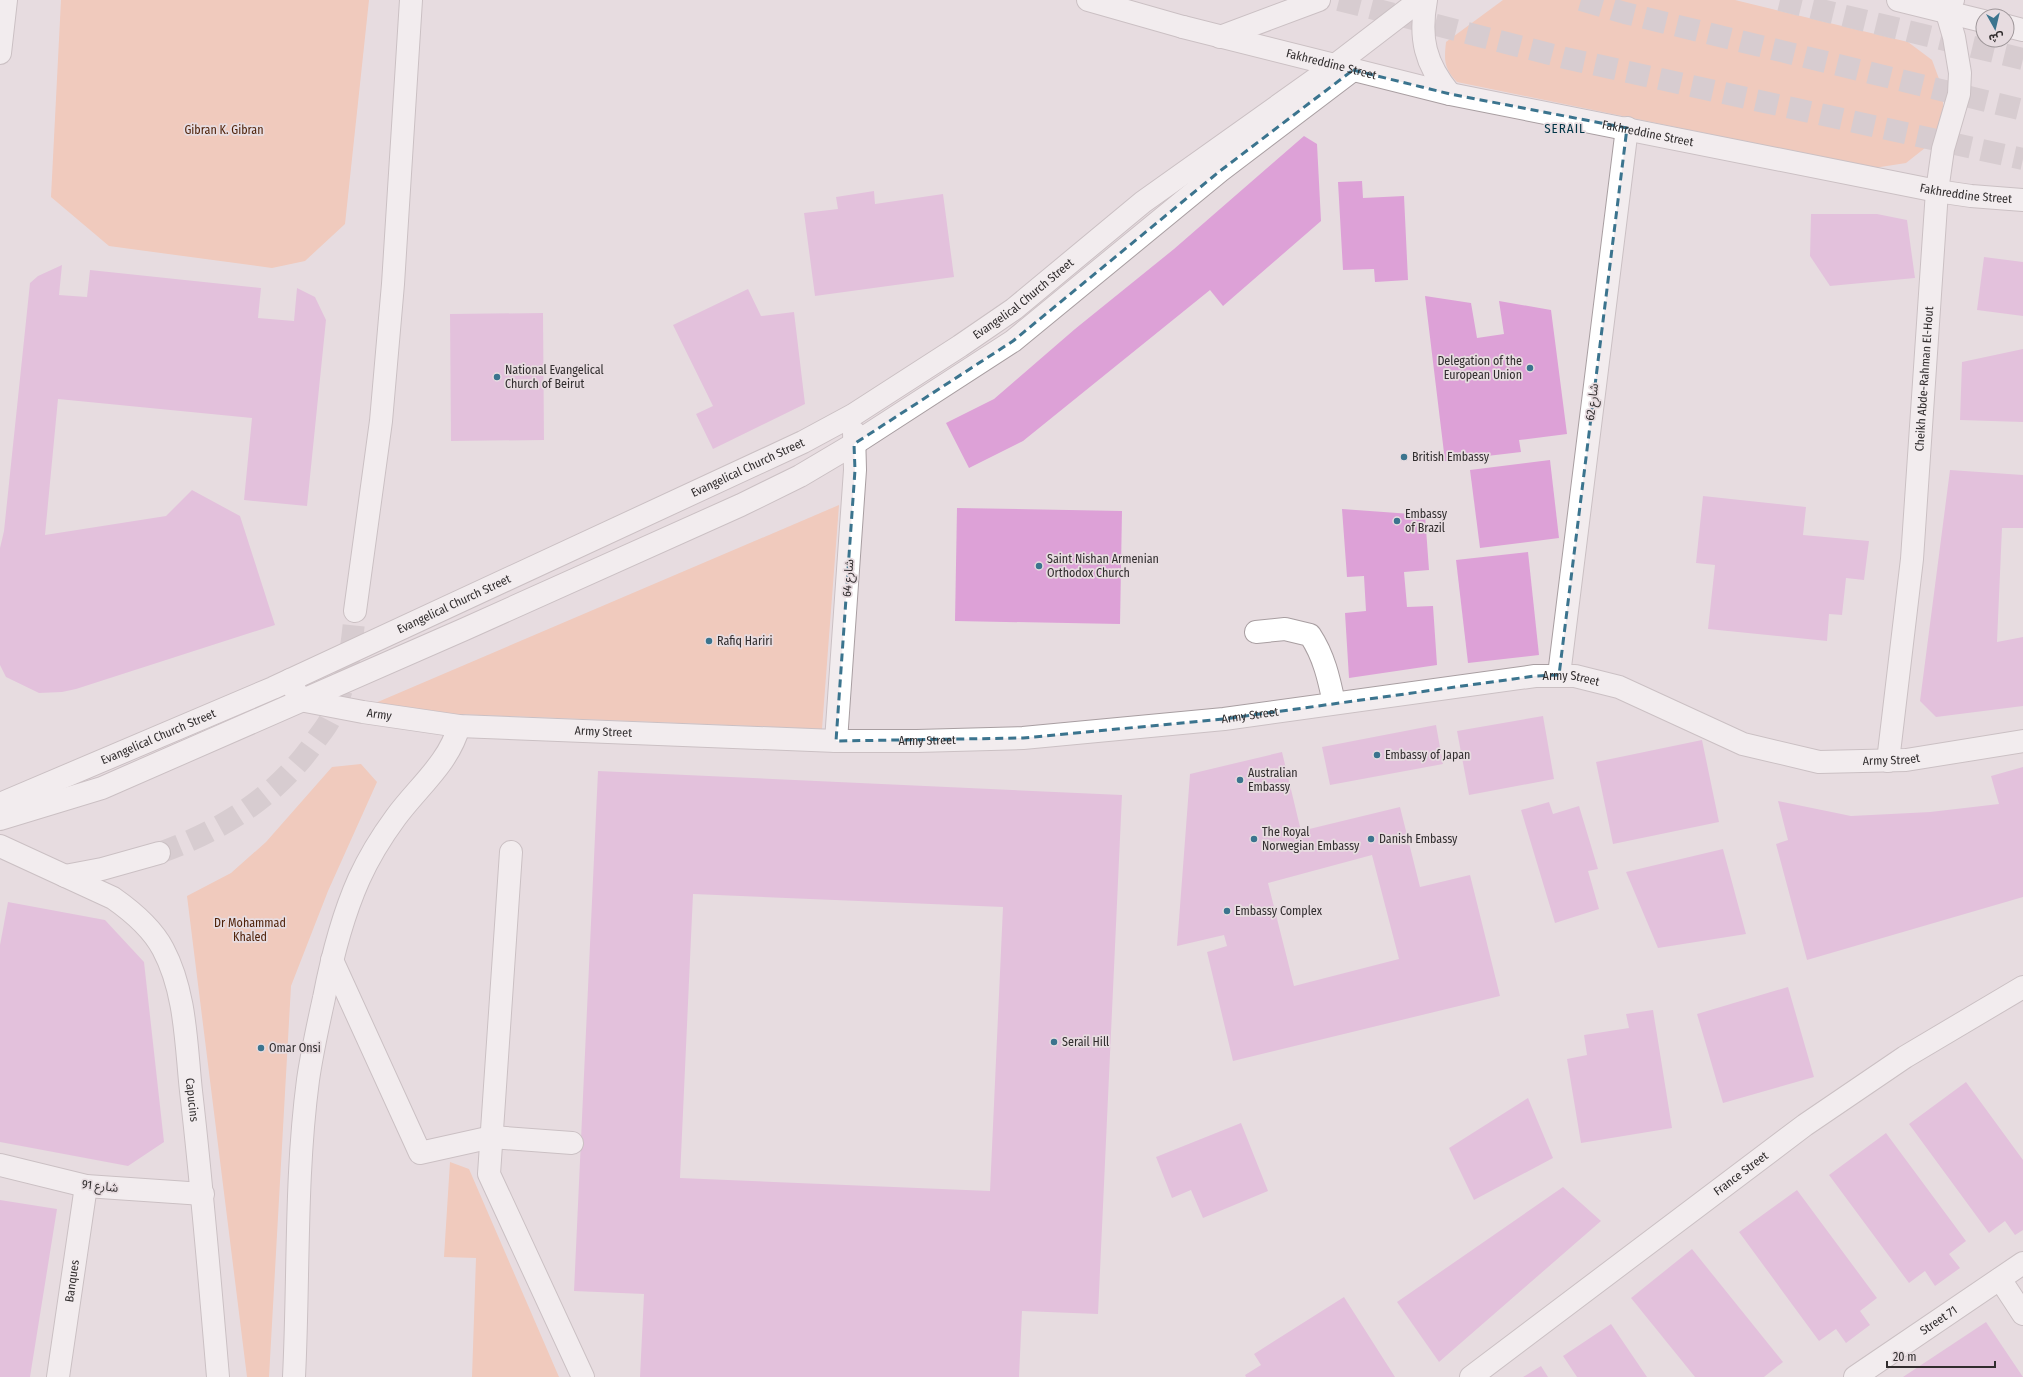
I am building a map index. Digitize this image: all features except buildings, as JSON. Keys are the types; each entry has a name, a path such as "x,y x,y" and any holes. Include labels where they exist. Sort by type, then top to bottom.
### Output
{"main road":[{"path":"0,53 2,24 6,0"},
{"path":"355,611 382,405 393,284 411,0"},
{"name":"Fakhreddine Street","path":"1088,0 1220,37 1450,94 1937,191 1971,196 2023,200"},
{"path":"1220,37 1319,0"},
{"name":"Evangelical Church Street","path":"0,819 102,788 465,629 740,505 800,476 854,444 1013,341 1344,68 1420,0"},
{"path":"1426,0 1422,28 1425,48 1431,68 1450,94"},
{"path":"1898,0 1950,6 1975,17"},
{"name":"Cheikh Abde-Rahman El-Hout","path":"1888,761 1912,559 1937,191 1943,148 1959,94 1960,73 1950,6"},
{"name":"Evangelical Church Street","path":"0,804 290,680 803,442 853,415 960,346 1014,309 1144,202 1344,68"},
{"name":"شارع 62","path":"1559,675 1626,128"},
{"name":"شارع 64","path":"836,741 855,470 853,415"},
{"path":"1256,632 1285,629 1310,635 1319,649 1329,678 1334,703"},
{"name":"Army Street","path":"459,726 836,741 1023,738 1224,719 1535,676 1559,675 1586,678 1620,687 1743,744 1819,762 1888,761 1949,754 2023,741"},
{"path":"290,680 300,700"},
{"name":"Army","path":"300,700 363,712 459,726"},
{"path":"294,1377 303,1139 308,1080 332,960 345,916 357,885 375,849 396,816 447,754 459,726"},
{"name":"Capucins","path":"0,846 113,898 128,909 147,926 163,949 176,979 182,1012 203,1194 218,1377"},
{"path":"511,852 489,1174 583,1377"},
{"path":"65,876 102,869 159,853"},
{"path":"332,960 420,1153 492,1137 572,1143"},
{"name":"France Street","path":"1471,1377 1805,1125 1905,1057 2023,987"},
{"name":"شارع 91","path":"0,1165 86,1186 203,1194"},
{"name":"Banques","path":"58,1377 86,1186"},
{"name":"Street 71","path":"1855,1377 2023,1263"},
{"path":"2000,1278 2023,1314"}],"highlighted area":[{"path":"1353,70 1450,94 1627,128 1559,675 1535,676 1224,719 1023,738 836,741 855,470 854,444 1013,341 1220,171"}],"green space":[{"name":"Gibran K. Gibran","path":"61,0 369,0 345,224 305,261 272,268 109,246 51,197"},
{"path":"1503,0 1735,0 1908,42 1932,60 1942,87 1944,118 1930,144 1906,163 1874,168 1457,82 1447,68 1445,59 1446,42"},
{"path":"839,505 822,729 359,710"},
{"name":"Dr Mohammad Khaled","path":"361,764 377,782 328,891 291,986 269,1377 247,1377 187,896 231,873 266,842 332,767"},
{"path":"450,1162 469,1169 559,1377 472,1377 476,1258 444,1257"}],"tunnel":[{"path":"1339,0 1565,58 2023,159"},
{"path":"1581,0 1625,13 2023,110"},
{"path":"1780,0 2023,59"},
{"path":"159,853 204,834 246,809 266,795 301,760 330,720 337,705 348,666 355,611"}],"place":[{"name":"Delegation of the European Union","path":"1530,368"},
{"name":"National Evangelical Church of Beirut","path":"497,377"},
{"name":"British Embassy","path":"1404,457"},
{"name":"Embassy of Brazil","path":"1397,521"},
{"name":"Saint Nishan Armenian Orthodox Church","path":"1039,566"},
{"name":"Rafiq Hariri","path":"709,641"},
{"name":"Embassy of Japan","path":"1377,755"},
{"name":"Australian Embassy","path":"1240,780"},
{"name":"The Royal Norwegian Embassy","path":"1254,839"},
{"name":"Danish Embassy","path":"1371,839"},
{"name":"Embassy Complex","path":"1227,911"},
{"name":"Serail Hill","path":"1054,1042"},
{"name":"Omar Onsi","path":"261,1048"}],"district":[{"name":"SERAIL","path":"1565,128"}]}
